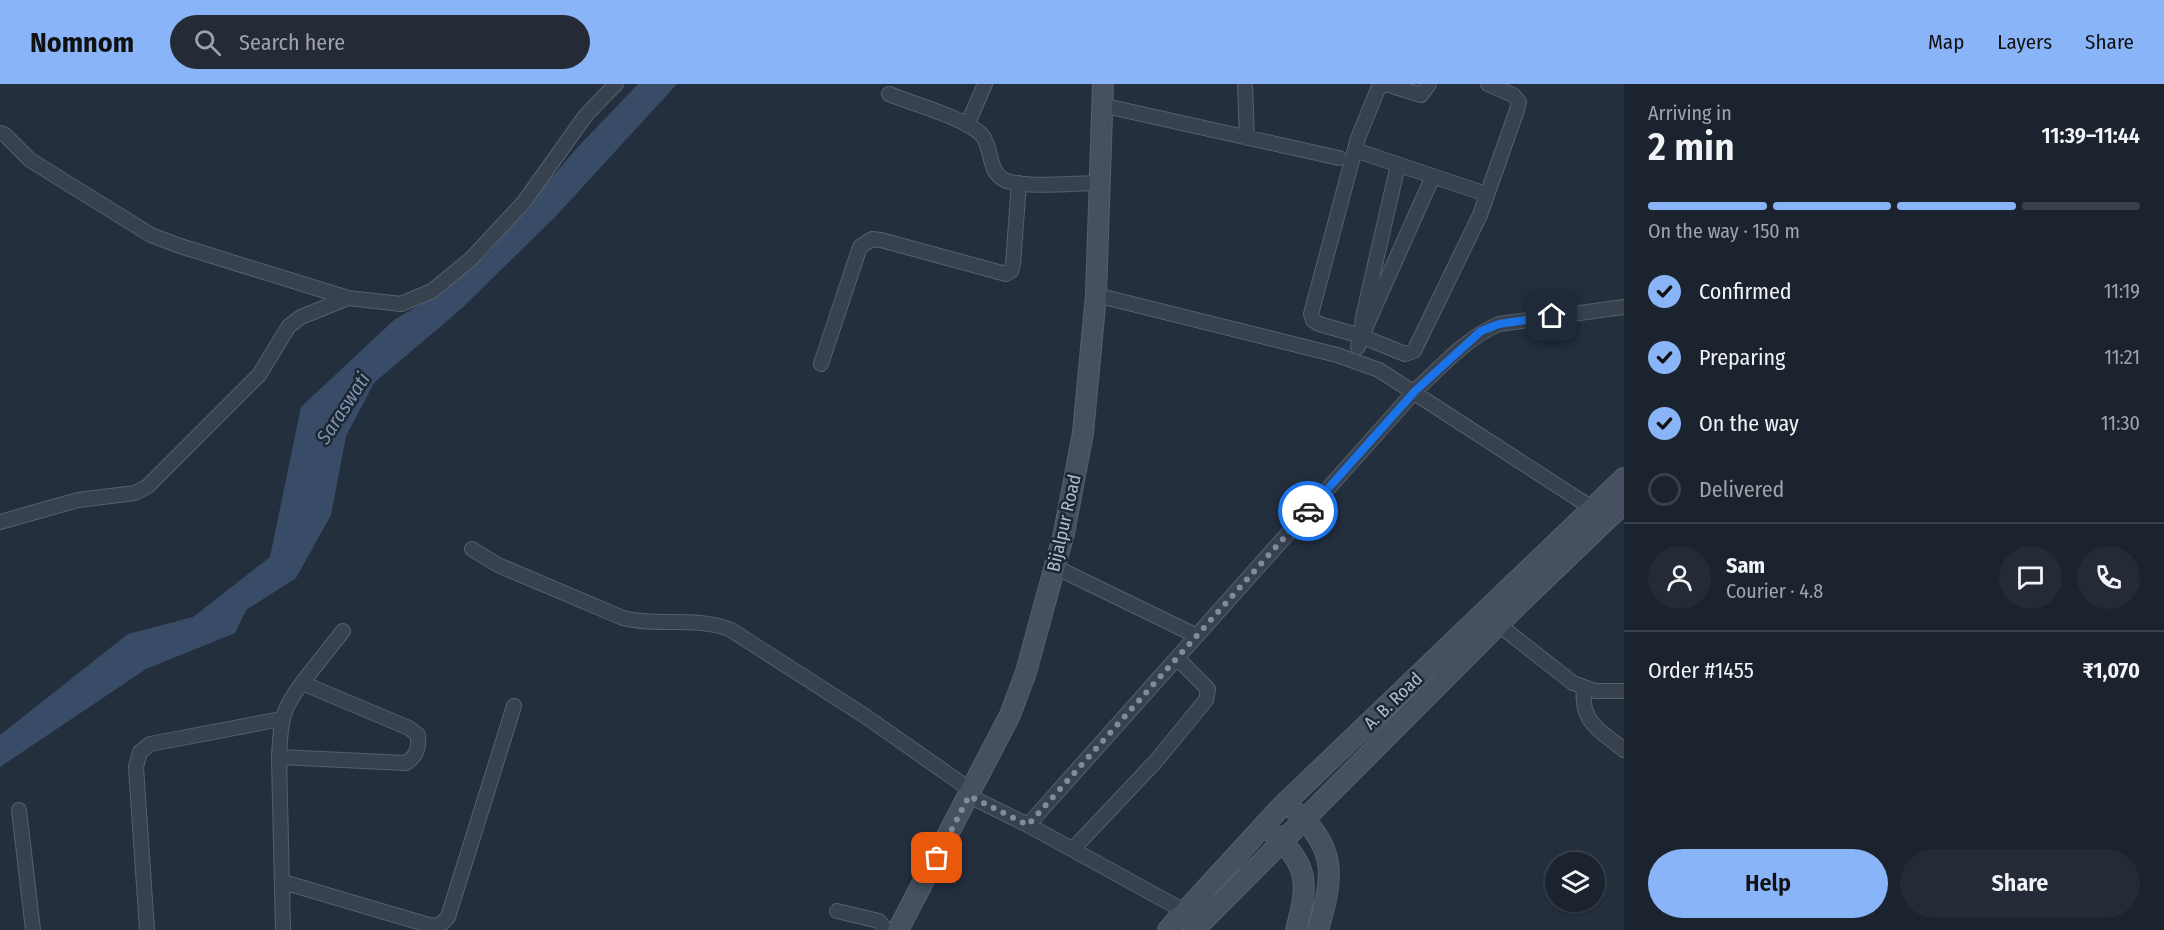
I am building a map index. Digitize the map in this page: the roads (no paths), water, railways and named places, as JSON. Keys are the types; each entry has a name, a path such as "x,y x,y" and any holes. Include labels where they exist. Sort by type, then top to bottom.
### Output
{"main road":[{"name":"Bijalpur Road","path":"898,930 971,793 1018,694 1055,567 1083,434 1096,295 1103,84"},
{"name":"A. B. Road","path":"1190,921 1264,825 1286,802 1624,478"},
{"name":"A. B. Road","path":"1168,930 1190,921 1284,843 1499,625 1624,503"},
{"path":"1286,802 1306,820 1329,857 1330,874 1318,930"},
{"path":"1264,825 1284,843 1301,864 1306,885 1296,930"}],"street":[{"path":"0,133 6,135 30,160 152,235 180,246 348,298 401,304 432,291 471,259 524,202 586,115 616,84"},
{"path":"967,124 985,84"},
{"path":"1245,84 1247,138"},
{"path":"1380,84 1354,150 1311,314 1313,320 1358,350 1379,370 1415,391 1592,508"},
{"path":"1386,84 1421,95 1429,84"},
{"path":"1096,295 1358,350 1405,354 1414,351 1480,215 1518,102 1513,95 1488,84"},
{"path":"889,94 967,124 985,140 998,176 1019,183 1098,183"},
{"path":"1101,105 1339,158"},
{"path":"1354,150 1486,194"},
{"path":"1358,350 1363,317 1398,165"},
{"path":"1358,350 1433,176"},
{"path":"822,364 860,247 866,241 881,240 1006,274 1011,271 1013,264 1019,183"},
{"path":"0,522 78,500 135,493 148,486 259,375 289,326 301,317 348,298"},
{"path":"1028,825 1415,391 1481,331 1499,324 1624,307"},
{"path":"472,549 498,565 623,618 643,623 718,625 731,630 865,716 971,793 1073,849 1190,921"},
{"path":"1055,567 1197,636"},
{"path":"1499,625 1573,683 1584,688 1624,691"},
{"path":"283,930 279,758 281,719 287,703 343,631"},
{"path":"1073,849 1156,761 1206,700 1208,689 1177,658"},
{"path":"279,758 406,763 413,759 419,748 418,735 409,728 302,683"},
{"path":"1584,688 1582,704 1586,716 1624,750"},
{"path":"283,882 432,926 441,924 448,917 514,706"},
{"path":"147,930 136,767 140,752 150,744 281,719"},
{"path":"19,810 33,930"},
{"path":"837,911 879,921 886,930"}],"water":[{"name":"Saraswati","path":"638,84 677,84 555,217 461,309 374,383 346,436 331,515 296,578 246,610 235,633 146,669 0,767 0,735 128,634 193,617 270,557 301,407 394,320 443,291 485,256 576,149"}]}
